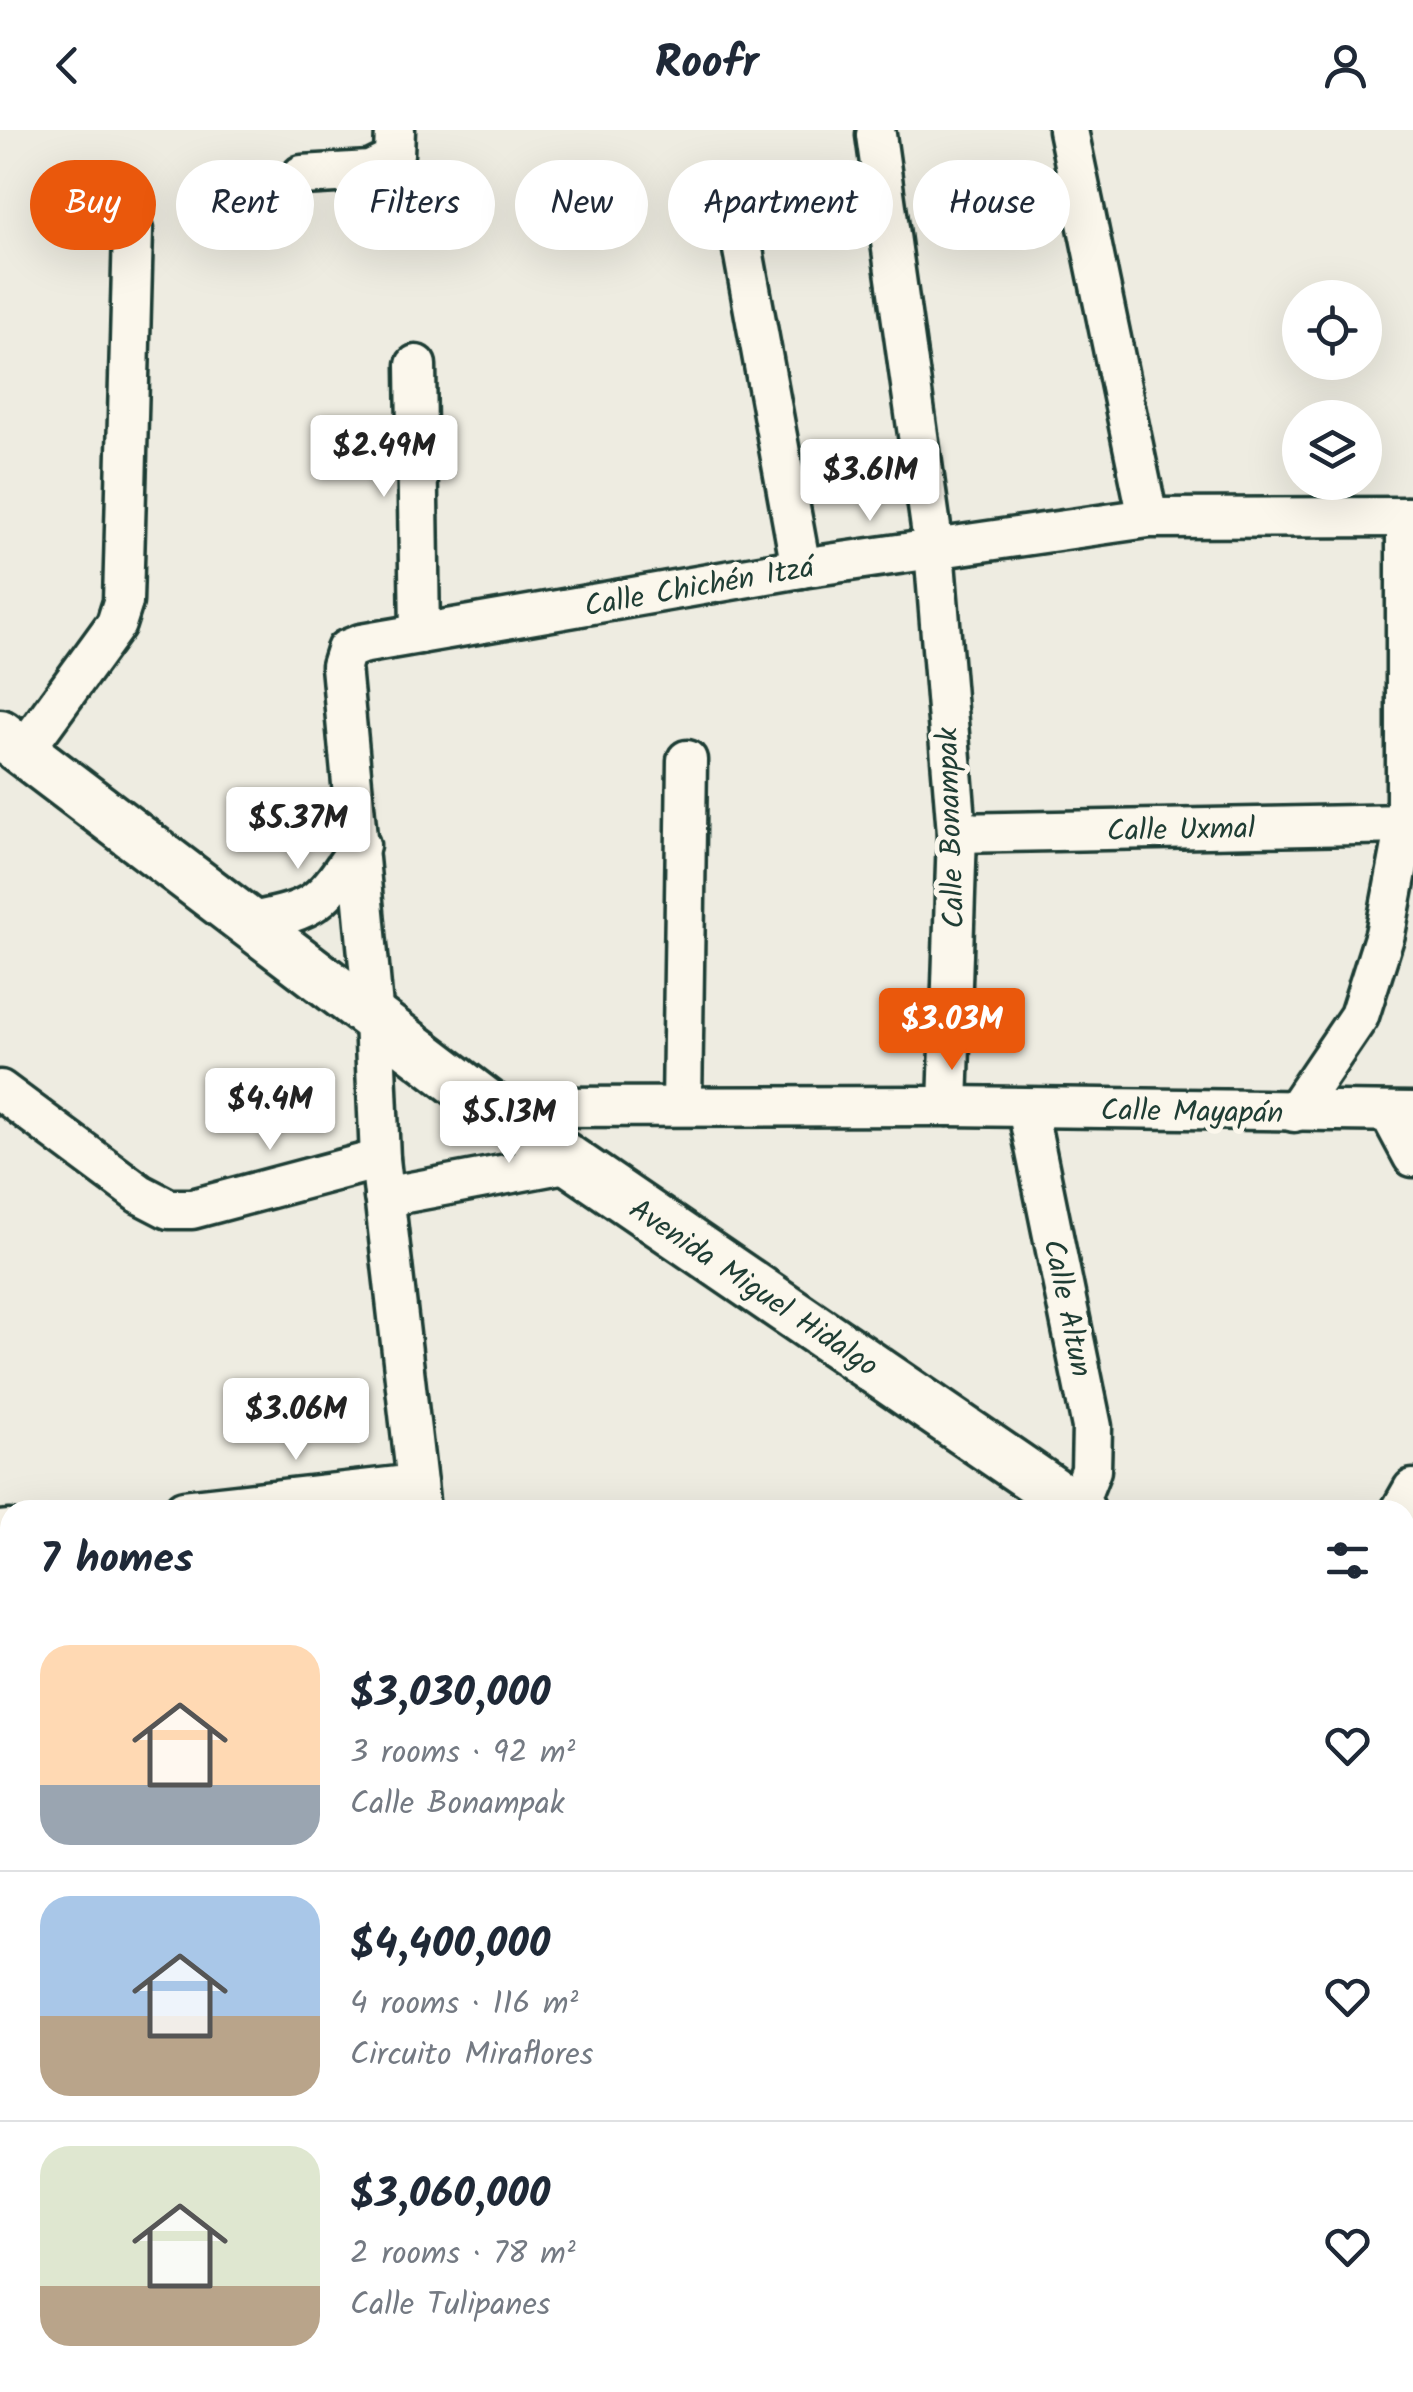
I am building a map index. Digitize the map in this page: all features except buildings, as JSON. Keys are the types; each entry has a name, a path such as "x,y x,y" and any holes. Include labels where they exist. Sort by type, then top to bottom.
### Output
{"main road":[{"name":"Avenida Miguel Hidalgo","path":"12,743 491,1107 1065,1500"}],"street":[{"path":"314,174 380,168 394,154 396,130"},
{"path":"1068,130 1148,518"},
{"name":"Calle Bonampak","path":"876,135 934,549 956,833 948,1106"},
{"path":"12,743 116,624 123,602 132,250"},
{"path":"744,250 801,568"},
{"path":"416,365 420,634"},
{"path":"1294,1112 1359,1016 1386,934 1406,824 1410,517"},
{"name":"Calle Chichén Itzá","path":"360,845 341,666 346,650 361,644 801,568 1148,518 1410,517"},
{"path":"682,1106 687,760"},
{"name":"Calle Uxmal","path":"956,833 1406,824"},
{"path":"250,922 297,913 316,902 334,884 360,845"},
{"path":"360,845 380,1159 418,1497 364,1500"},
{"path":"0,1090 140,1194 169,1209 192,1209 380,1159"},
{"name":"Calle Mayapán","path":"491,1107 948,1106 1401,1112"},
{"name":"Calle Altun","path":"1027,1108 1092,1427 1091,1470 1081,1500"},
{"path":"1401,1112 1413,1157"},
{"path":"384,1197 571,1162"}]}
